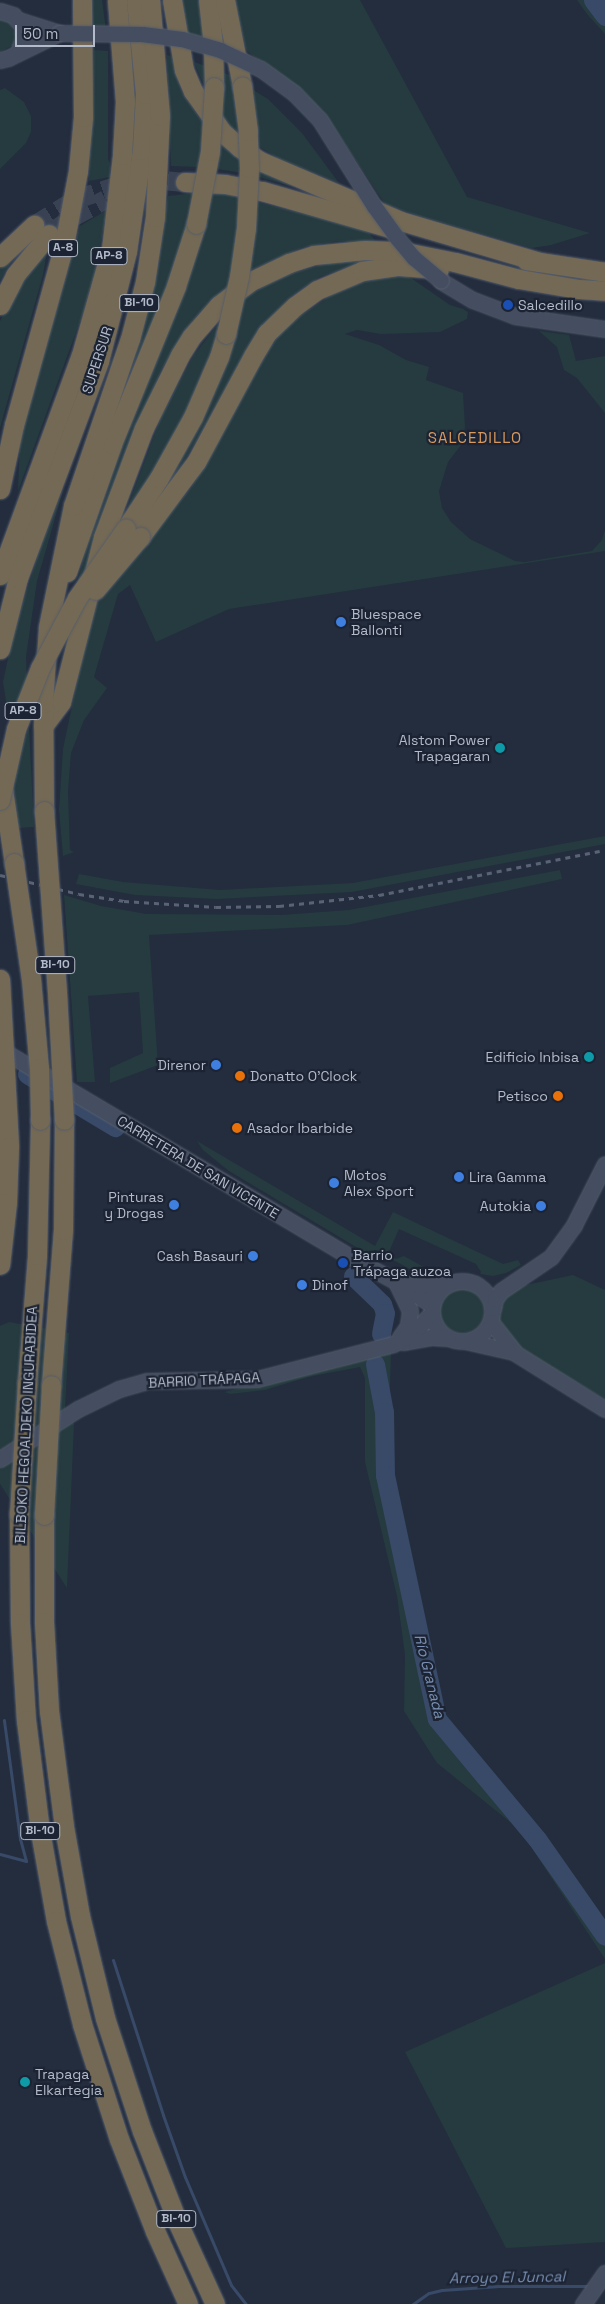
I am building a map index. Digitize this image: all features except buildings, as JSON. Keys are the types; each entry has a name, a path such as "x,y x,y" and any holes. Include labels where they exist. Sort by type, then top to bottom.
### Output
{"highway":[{"name":"A-8","path":"0,489 14,425 64,245 78,171 83,117 82,0"},
{"name":"SUPERSUR","path":"0,649 9,576 26,500 81,355 111,249 122,155 125,102 117,0"},
{"name":"SUPERSUR","path":"9,576 99,361 127,251 142,150 145,94 136,0"},
{"name":"BI-10","path":"43,726 48,628 70,519 130,339 151,249 160,155 160,116 150,0"},
{"path":"172,0 184,70 193,91 222,132 239,147 260,161 401,221 539,262"},
{"path":"54,595 71,566 112,444 176,286 196,224 210,151 214,87 213,44 208,0"},
{"path":"133,533 159,478 193,417 219,357 239,277 246,228 248,131 242,86 225,0"},
{"path":"185,182 224,184 262,191 454,247 605,272"},
{"path":"0,257 41,230 0,305"},
{"path":"43,726 61,702 103,537 144,428 180,355 192,336 219,305 249,282 267,272 314,255 340,251 400,251 455,262 519,279 605,291"},
{"path":"133,533 196,462 267,333 295,306 316,290 362,271 399,266 447,269 488,277 519,279"},
{"name":"AP-8","path":"0,800 16,730 40,668 62,628 133,533"},
{"name":"BILBOKO HEGOALDEKO INGURABIDEA","path":"43,726 44,811 58,992 64,1120 64,1190 60,1280 51,1385 44,1515 44,1613 49,1711 64,1827 80,1916 105,2018 142,2131 174,2214 215,2304"},
{"name":"BILBOKO HEGOALDEKO INGURABIDEA","path":"0,772 31,979 39,1068 38,1245 26,1383 19,1514 20,1623 27,1735 41,1838 56,1921 82,2024 109,2112 142,2201 188,2304"},
{"path":"0,979 9,1147 8,1202 0,1265"}],"street":[{"path":"0,11 13,15 24,32 22,46 18,52"},
{"path":"18,20 59,33 142,34 182,39 220,50 261,69 294,94 320,120 396,238 414,258 441,280 473,300 515,316 605,329"},
{"path":"0,60 8,58 59,33"},
{"name":"CARRETERA DE SAN VICENTE","path":"0,1049 336,1249 397,1282 432,1309"},
{"path":"465,1341 483,1333 492,1316 495,1299 512,1282 528,1274 551,1257 574,1225 605,1164"},
{"path":"394,1344 420,1326 432,1309 437,1293 448,1284 462,1280 477,1284 512,1282"},
{"path":"394,1344 405,1332 410,1319 405,1297 397,1282"},
{"name":"CARRETERA DE SAN VICENTE","path":"397,1282 430,1286 448,1284"},
{"path":"477,1284 488,1295 492,1316 515,1353"},
{"path":"432,1309 435,1324 448,1338 515,1353 605,1409"},
{"name":"BARRIO TRÁPAGA","path":"0,1459 78,1409 119,1389 147,1381 257,1379 394,1344 430,1337 448,1338"},
{"path":"586,2299 605,2274"}],"green space":[{"path":"90,0 102,0 106,30 93,29"},
{"path":"182,0 201,0 207,43 187,39"},
{"path":"232,0 360,0 467,197 590,233 551,245 532,248 419,216 385,204 331,123 300,91 247,51"},
{"path":"577,0 605,0 605,34 587,14"},
{"path":"0,19 9,22 16,36 13,45 0,52"},
{"path":"94,50 108,51 108,159 110,163 110,177 89,181"},
{"path":"167,55 172,57 181,91 204,125 199,167 171,166"},
{"path":"194,62 206,66 206,90"},
{"path":"222,72 236,78 242,137 222,119"},
{"path":"5,88 24,102 31,116 31,132 26,143 0,169 0,90"},
{"path":"250,88 268,99 302,133 339,183 276,157 257,145"},
{"path":"222,139 244,159 243,173 217,169"},
{"path":"258,165 319,194 259,177"},
{"path":"211,192 242,195 231,286 210,301 194,319 161,370 88,574 75,591 89,537 115,460"},
{"path":"195,193 175,268 130,376 158,265 168,196"},
{"path":"256,202 356,227 369,233 377,243 338,241 303,247 247,272 253,249"},
{"path":"107,210 95,271 83,313 18,491 20,435 25,410 49,335 80,226"},
{"path":"23,245 6,270 0,281 0,265"},
{"path":"48,246 43,275 0,428 0,321 17,288"},
{"path":"332,262 363,262 319,277 290,297 256,333 221,400 180,468 154,500 176,467 199,423 242,300 264,286 290,274"},
{"path":"408,276 450,305 468,312 467,319 440,332 381,334 357,330 345,334 379,345 406,360 429,367 426,380 463,393 465,427 461,445 448,462 439,491 442,508 451,522 470,539 515,561 525,562 592,551 602,540 605,530 605,551 229,609 156,642 130,585 118,594 94,677 107,688 84,720 71,753 68,791 70,850 74,852 63,856 59,810 63,749 93,606 191,488 214,450 254,371 279,335 300,316 342,288 377,279"},
{"path":"222,319 193,405 119,530 162,415 194,355"},
{"path":"539,331 569,335 576,361 605,356 605,413 577,378 564,370 557,347"},
{"path":"64,487 37,581 26,657 27,683 10,726 3,682 13,635 40,549"},
{"path":"29,727 34,827 19,828 14,791 16,767"},
{"path":"605,836 605,844 352,892 217,899 135,895 76,884 79,874 123,882 220,890 353,883"},
{"path":"560,870 562,879 347,925 149,935 158,1065 110,1083 110,1068 143,1053 139,992 88,996 95,1082 77,1082 64,895 101,906 146,914 281,915 349,910"},
{"path":"197,1141 375,1246 393,1212 503,1264 518,1260 521,1265 506,1273 493,1276 480,1274 481,1272 476,1264 399,1229 388,1254 396,1259 404,1256 438,1275 417,1273 375,1250 366,1253 229,1171 203,1150"},
{"path":"573,1275 605,1290 605,1399 512,1344 499,1327 499,1307 509,1293 526,1285"},
{"path":"462,1289 474,1293 480,1299 484,1311 480,1323 474,1329 462,1333 450,1329 444,1323 440,1311 444,1299 450,1293"},
{"path":"9,1322 69,1333 65,1409 74,1424 67,1588 0,1484 0,1326"},
{"path":"391,1353 389,1420 392,1481 445,1721 543,1835 605,1927 605,1959 520,1830 437,1763 404,1711 405,1655 397,1596 365,1462 365,1378 360,1367 308,1377 265,1390 230,1394 224,1392"},
{"path":"605,1963 605,2242 506,2248 405,2052"}],"waterway":[{"path":"593,0 605,16"},
{"path":"27,1074 115,1127"},
{"name":"Río Granada","path":"353,1276 382,1304 385,1313 381,1334"},
{"name":"Río Granada","path":"375,1364 384,1412 385,1475 437,1719 537,1839 605,1936"},
{"path":"0,1854 26,1861 20,1839 4,1720"},
{"path":"113,1960 185,2177 231,2285 246,2304"},
{"name":"Arroyo El Juncal","path":"413,2304 429,2293 442,2290 499,2286 591,2286"}],"tunnel":[{"path":"34,225 76,199 140,178 185,182"},
{"path":"49,234 72,217 106,199"}],"railway":[{"path":"0,875 79,894 124,901 216,907 279,906 379,895 605,850"}],"place":[{"name":"Salcedillo","path":"508,305"},
{"name":"Bluespace Ballonti","path":"341,622"},
{"name":"Alstom Power Trapagaran","path":"500,748"},
{"name":"Edificio Inbisa","path":"589,1057"},
{"name":"Direnor","path":"216,1065"},
{"name":"Donatto O'Clock","path":"240,1076"},
{"name":"Petisco","path":"558,1096"},
{"name":"Asador Ibarbide","path":"237,1128"},
{"name":"Lira Gamma","path":"459,1177"},
{"name":"Motos Alex Sport","path":"334,1183"},
{"name":"Pinturas y Drogas","path":"174,1205"},
{"name":"Autokia","path":"541,1206"},
{"name":"Cash Basauri","path":"253,1256"},
{"name":"Barrio Trápaga auzoa","path":"343,1263"},
{"name":"Dinof","path":"302,1285"},
{"name":"Trapaga Elkartegia","path":"25,2082"}],"district":[{"name":"SALCEDILLO","path":"475,438"}]}
